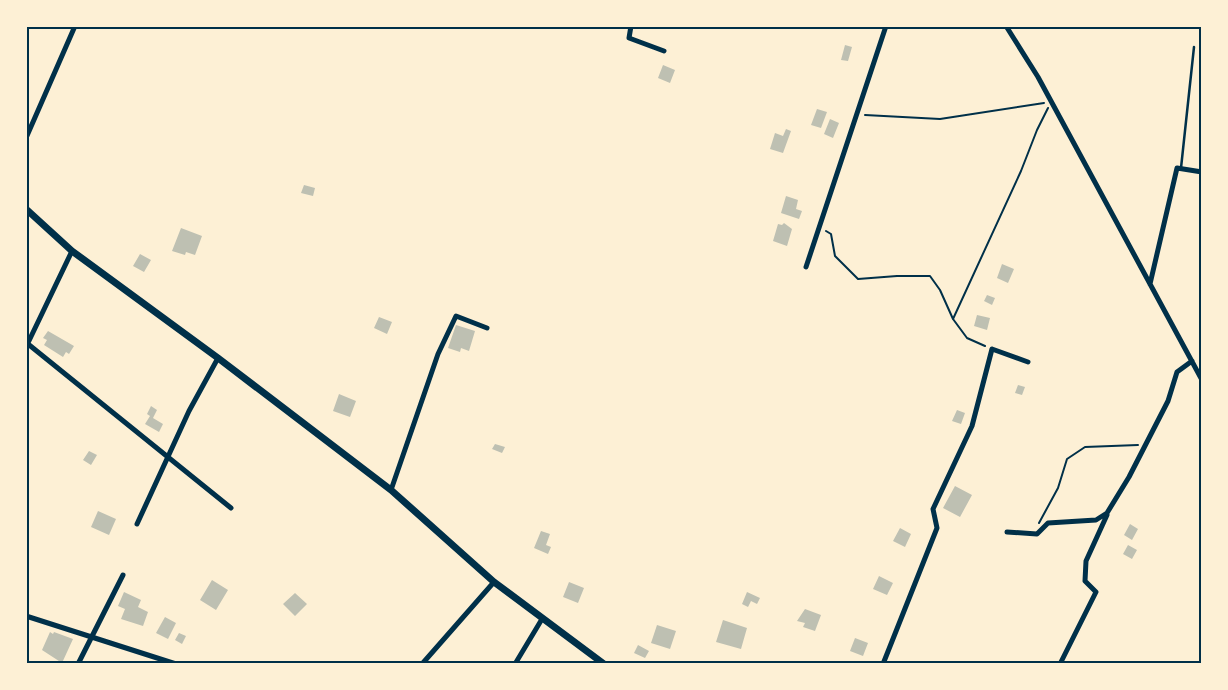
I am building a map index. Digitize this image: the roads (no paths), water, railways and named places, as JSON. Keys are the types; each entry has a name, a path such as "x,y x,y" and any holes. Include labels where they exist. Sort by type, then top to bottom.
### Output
{"main road":[{"path":"26,209 72,251 218,358 391,490 494,582 604,664"}],"street":[{"path":"26,138 75,26"},
{"path":"631,26 629,38 664,51"},
{"path":"806,267 818,225 886,26"},
{"path":"1006,26 1051,102 1202,380"},
{"path":"1150,284 1177,168 1202,172"},
{"path":"72,251 27,346 231,508"},
{"path":"391,490 438,354 456,316 487,328"},
{"path":"883,664 937,528 934,509 972,426 992,349 1028,362"},
{"path":"137,524 167,457 218,358"},
{"path":"1060,664 1096,592 1085,581 1086,561 1107,513 1146,445 1168,401 1177,372 1192,361"},
{"path":"1007,532 1036,534 1048,523 1096,520 1107,513"},
{"path":"78,664 123,575"},
{"path":"422,664 494,582"},
{"path":"26,616 176,664"},
{"path":"515,664 542,619"}],"lane":[{"path":"1181,168 1194,47"}]}
